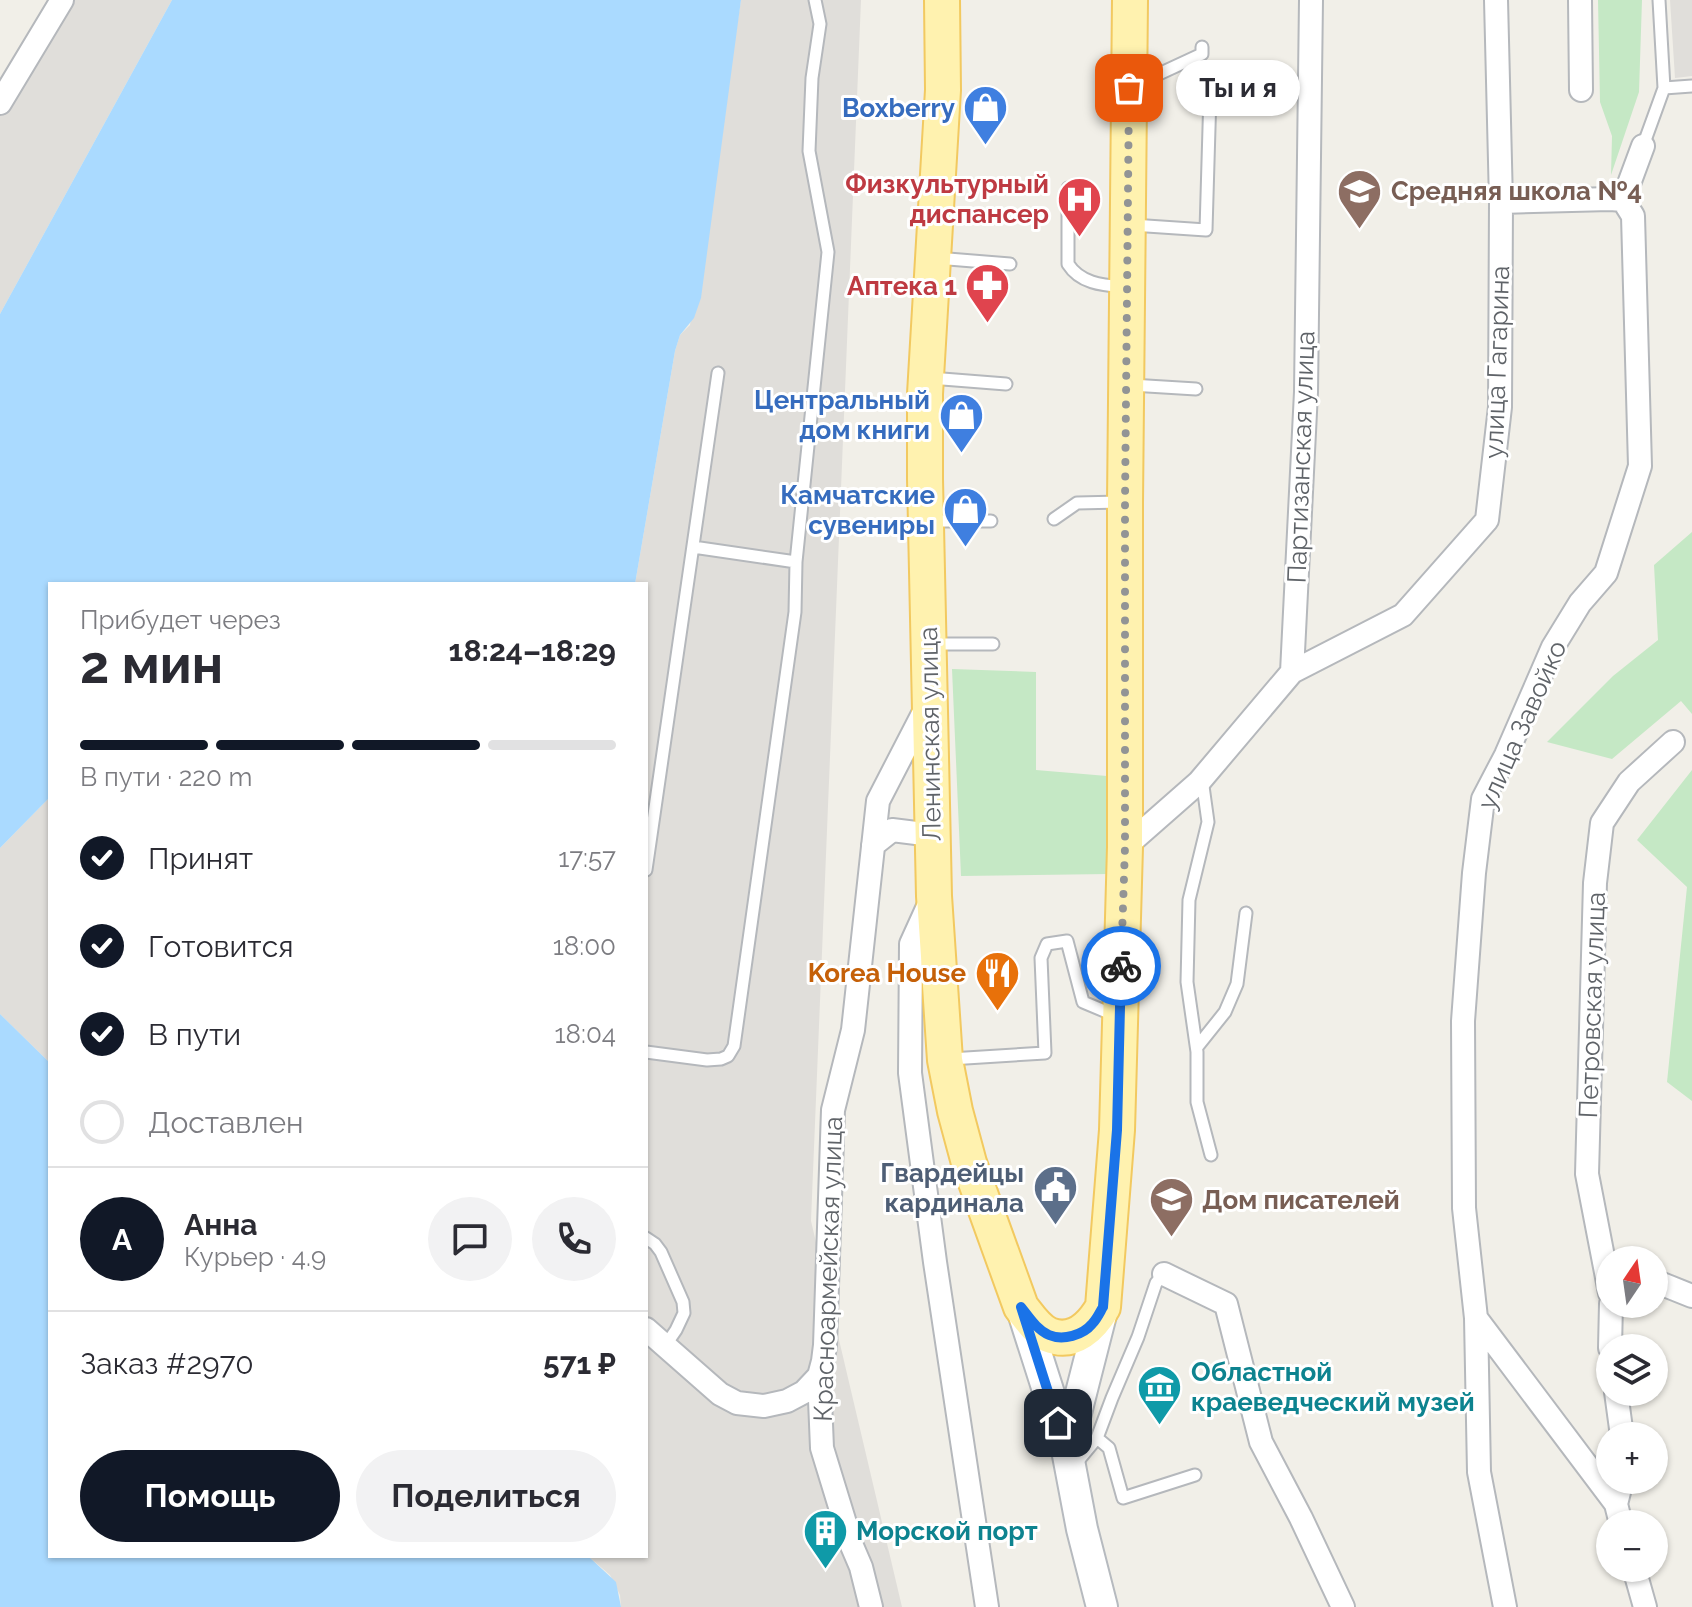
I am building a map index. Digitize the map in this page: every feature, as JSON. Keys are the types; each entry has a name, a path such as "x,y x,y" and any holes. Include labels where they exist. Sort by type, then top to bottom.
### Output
{"main road":[{"name":"Ленинская улица","path":"942,0 943,90 925,378 932,835 945,1060 969,1163 1021,1307 1069,1460 1082,1529 1102,1607"},
{"path":"1021,1307 1034,1325 1049,1335 1061,1337 1086,1330 1103,1307 1117,1130 1125,847 1130,0"},
{"name":"Ленинская улица","path":"1069,1460 1103,1307"}],"street":[{"path":"0,103 62,0"},
{"name":"Партизанская улица","path":"1292,672 1306,392 1311,0"},
{"name":"улица Гагарина","path":"1292,672 1403,615 1487,520 1500,407 1501,202 1496,0"},
{"path":"1580,0 1581,90"},
{"path":"1501,202 1623,200 1643,146"},
{"name":"улица Завойко","path":"1505,1607 1479,1472 1476,1318 1464,1208 1463,1021 1475,858 1483,799 1506,755 1553,647 1580,603 1606,573 1640,466 1633,216 1623,200"},
{"path":"1125,847 1202,778 1292,672"},
{"name":"Красноармейская улица","path":"871,1607 822,1448 819,1376 825,1345 833,1110 853,1030 878,801 930,701"},
{"name":"Петровская улица","path":"1601,1246 1587,1174 1595,883 1602,823 1629,782 1673,742"},
{"path":"873,845 892,830 932,835"},
{"path":"934,896 911,944 910,1073 987,1607"},
{"path":"1164,1274 1226,1304 1261,1442 1343,1607"},
{"path":"1668,1286 1692,1296"},
{"path":"1476,1318 1616,1510"},
{"path":"648,1331 720,1394 744,1405 764,1406 792,1399 804,1392 819,1376"},
{"path":"1638,1582 1645,1607"}],"lane":[{"path":"648,1052 712,1060 728,1056 733,1049 795,612 796,562 828,252 809,151 812,78 820,24 815,0"},
{"path":"1643,146 1664,88 1659,0"},
{"path":"1129,88 1202,54 1202,47"},
{"path":"1664,88 1692,86"},
{"path":"1128,224 1206,230 1210,94"},
{"path":"1068,188 1068,264 1074,274 1089,282 1127,287"},
{"path":"932,258 1010,264"},
{"path":"648,856 718,373"},
{"path":"925,378 1006,384"},
{"path":"1126,385 1196,389"},
{"path":"1054,519 1077,503 1125,502"},
{"path":"926,520 991,521"},
{"path":"693,547 796,562"},
{"path":"929,644 993,644"},
{"path":"1202,778 1208,822 1189,900 1187,982 1197,1047 1197,1102 1211,1155"},
{"path":"1197,1047 1225,1012 1237,984 1246,913"},
{"path":"945,1060 1045,1053 1041,958 1047,944 1067,941 1083,1002 1120,1018"},
{"path":"648,1239 661,1252 684,1307 683,1318 665,1346"},
{"path":"1069,1460 1097,1438 1156,1283 1164,1274"},
{"path":"1097,1438 1109,1448 1123,1498 1195,1475"}],"shaded area":[{"path":"47,0 172,0 0,314 0,82"},
{"path":"741,0 861,0 811,1221 902,1607 621,1607 620,1595 610,1575 590,1558 648,1558 648,582 635,582 675,351 680,335 690,325"},
{"path":"1670,0 1692,0 1692,76 1675,78"},
{"path":"48,799 48,1061 0,1014 0,848"}],"green space":[{"path":"1598,0 1642,0 1639,92 1611,175 1612,136 1600,102"},
{"path":"1692,532 1692,714 1681,701 1612,759 1547,742 1613,676 1658,640 1654,565"},
{"path":"952,669 1036,672 1036,770 1107,776 1109,874 961,876"},
{"path":"1692,770 1692,1101 1667,1082 1687,887 1637,840"}],"water":[{"path":"172,0 741,0 701,298 694,318 680,335 675,351 635,582 48,582 48,799 0,848 0,314"},
{"path":"0,1014 48,1061 48,1558 590,1558 616,1582 621,1607 0,1607"}],"way so far":[{"path":"1121,966 1125,847 1129,88"}],"place":[{"name":"Ты и я","path":"1129,88"},
{"name":"Boxberry","path":"986,147"},
{"name":"Средняя школа №4","path":"1360,230"},
{"name":"Физкультурный диспансер","path":"1080,238"},
{"name":"Аптека 1","path":"988,325"},
{"name":"Центральный дом книги","path":"961,454"},
{"name":"Камчатские сувениры","path":"966,549"},
{"name":"Korea House","path":"997,1012"},
{"name":"Гвардейцы кардинала","path":"1055,1227"},
{"name":"Дом писателей","path":"1171,1239"},
{"name":"Областной краеведческий музей","path":"1160,1426"},
{"name":"Морской порт","path":"825,1570"}],"route":[{"path":"1058,1423 1021,1307 1034,1325 1049,1335 1061,1337 1086,1330 1103,1307 1117,1130 1121,966"}]}
